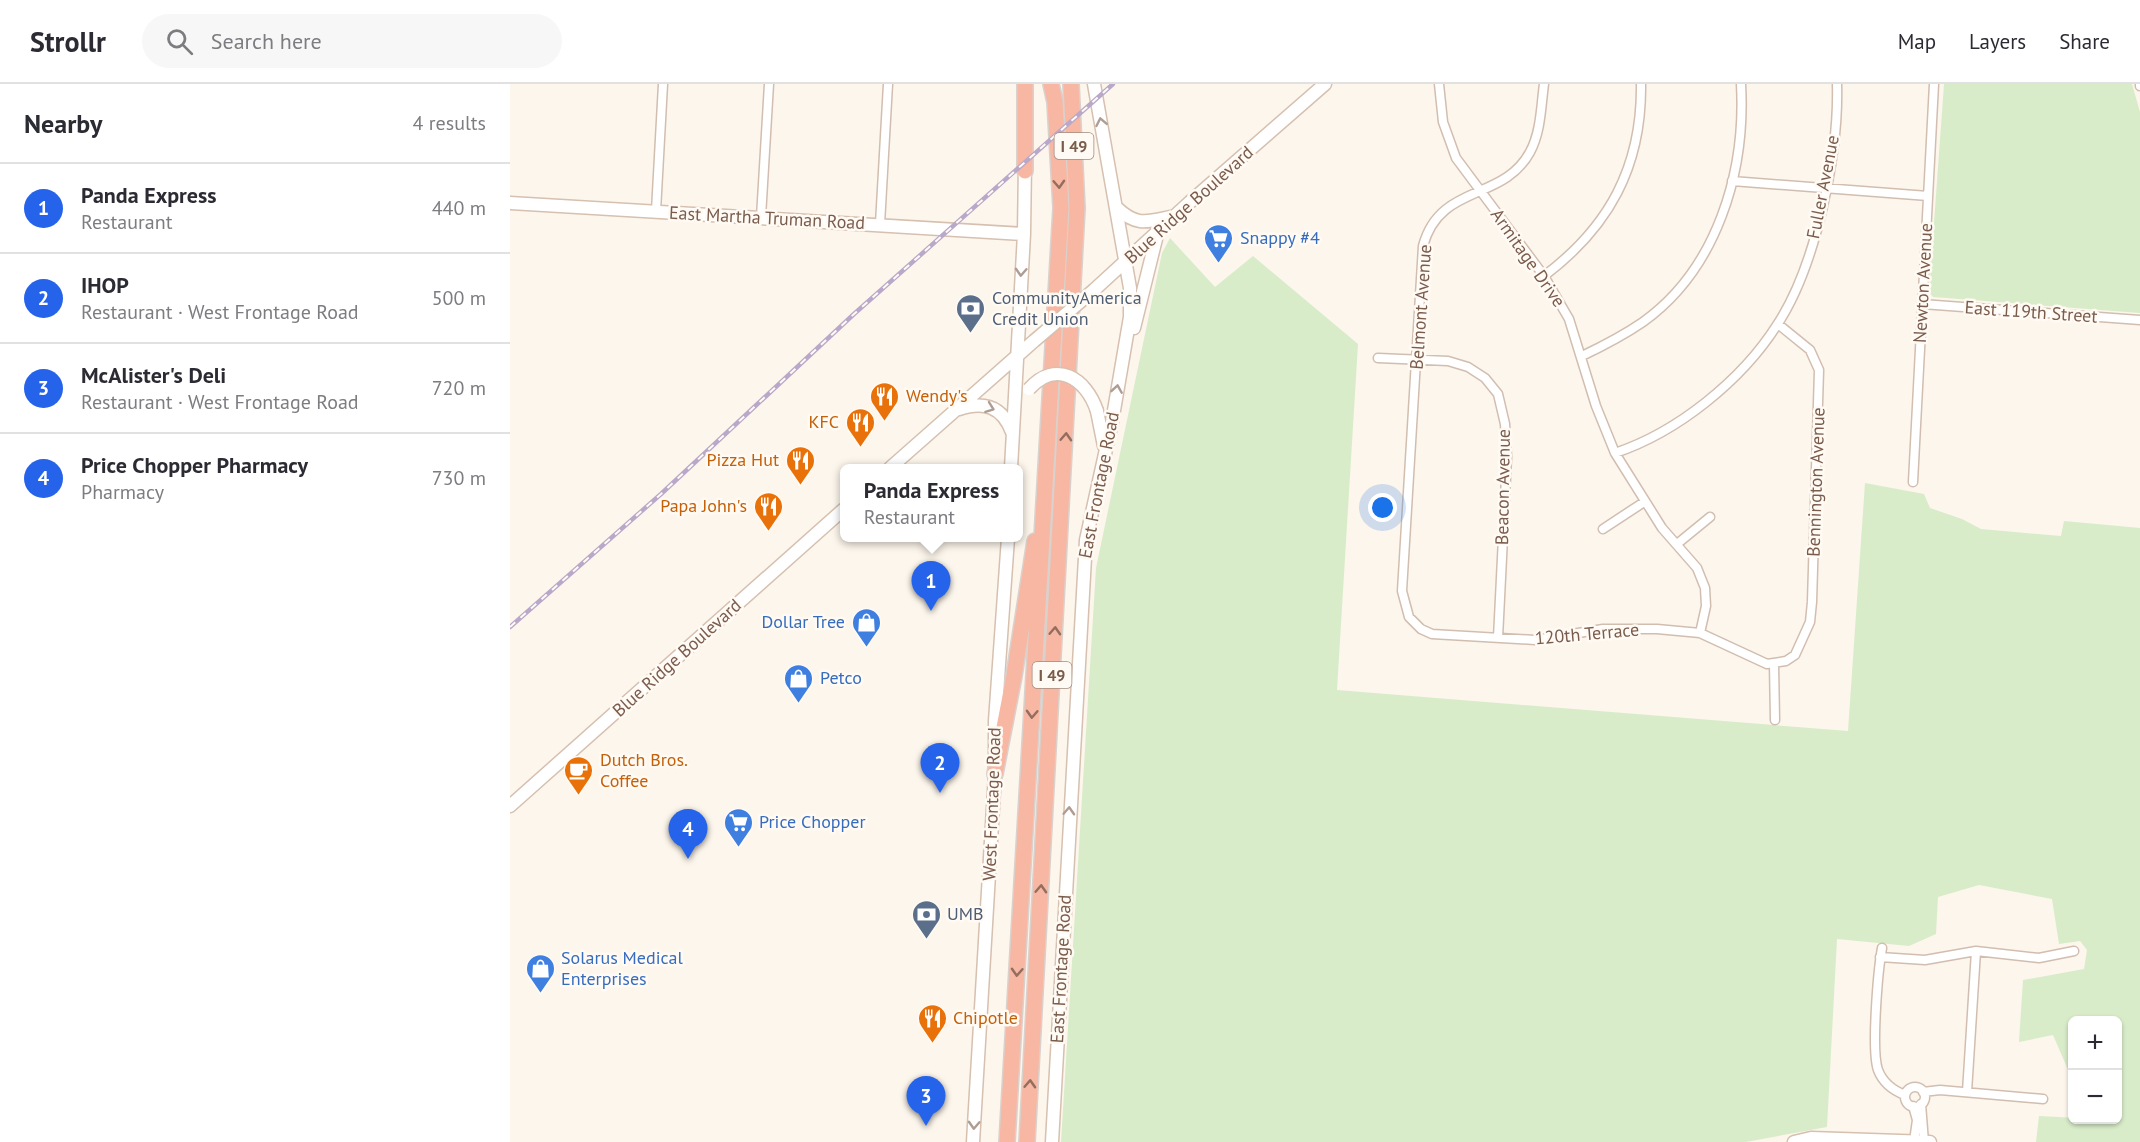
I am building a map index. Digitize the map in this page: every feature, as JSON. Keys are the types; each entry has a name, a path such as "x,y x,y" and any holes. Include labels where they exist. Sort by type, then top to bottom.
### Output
{"highway":[{"path":"1025,84 1025,171"},
{"name":"I 49","path":"1007,1142 1046,488 1060,208 1055,102 1051,84"},
{"name":"I 49","path":"1027,1142 1077,208 1071,84"},
{"path":"995,774 1014,676 1029,570 1046,488"}],"street":[{"path":"656,206 663,84"},
{"path":"761,217 769,84"},
{"path":"881,219 888,84"},
{"path":"1011,464 1024,234 1025,171 1017,84"},
{"name":"East Frontage Road","path":"1052,1142 1080,614 1086,540 1112,422 1130,317 1130,288 1094,84"},
{"name":"Blue Ridge Boulevard","path":"895,464 1126,263 1325,84"},
{"name":"Armitage Drive","path":"1439,84 1447,138 1456,158 1544,276 1569,319 1596,406 1616,453 1644,502 1697,568 1705,588 1707,606 1700,633"},
{"name":"Belmont Avenue","path":"1402,586 1426,236 1434,221 1445,208 1509,177 1529,154 1539,124 1544,84"},
{"path":"1544,276 1584,243 1615,200 1632,157 1638,126 1641,84"},
{"path":"1582,356 1617,339 1644,321 1669,299 1693,271 1712,239 1732,182 1739,136 1741,84"},
{"name":"Fuller Avenue","path":"1616,453 1657,434 1705,401 1743,366 1778,324 1804,269 1820,219 1832,160 1837,84"},
{"name":"Newton Avenue","path":"1913,482 1934,84"},
{"path":"1732,182 1928,196"},
{"name":"East Martha Truman Road","path":"510,203 656,206 761,217 881,219 1024,234"},
{"path":"1117,208 1135,221 1144,222 1176,216"},
{"path":"1122,360 1130,343 1158,232"},
{"name":"East 119th Street","path":"1922,304 2140,320"},
{"name":"Bennington Avenue","path":"1774,664 1786,661 1795,655 1810,622 1819,370 1810,350 1778,324"},
{"name":"Beacon Avenue","path":"1378,358 1448,361 1468,367 1485,378 1498,394 1505,424 1507,457 1498,638"},
{"path":"1014,417 1029,389 1036,381 1047,377 1076,378 1091,393 1105,450"},
{"path":"955,411 982,405 993,407 1007,421 1013,435"},
{"path":"1603,529 1644,502"},
{"name":"Blue Ridge Boulevard","path":"510,806 840,513"},
{"path":"1677,544 1710,517"},
{"name":"West Frontage Road","path":"973,1142 995,774 995,721 1008,542"},
{"name":"120th Terrace","path":"1402,586 1404,606 1409,617 1421,629 1432,634 1535,640 1617,629 1700,633 1767,664 1774,664"},
{"path":"1774,664 1775,720"},
{"path":"1917,1105 1908,1104 1905,1095 1890,1088 1884,1080 1875,1056 1881,952 1925,960 1976,951 2039,957 2074,951"},
{"path":"1967,1092 1976,951"},
{"path":"1905,1095 1913,1087 1923,1092 1940,1089 2043,1099"},
{"path":"1794,1142 1811,1138 1921,1141 1917,1105 1924,1097 1923,1092"}],"green space":[{"path":"1944,84 2132,84 2140,112 2140,313 1933,297 1929,292"},
{"path":"1170,238 1215,287 1253,256 1358,344 1337,690 1848,731 1865,483 1924,494 1930,508 1962,519 1981,529 2061,536 2064,521 2140,528 2140,1142 2036,1142 2039,1116 2068,1117 2068,1124 2122,1124 2122,1016 2068,1016 2068,1070 2053,1035 2019,1042 2023,980 2084,969 2087,950 2080,941 2059,944 2052,899 1979,885 1938,897 1936,934 1909,946 1837,939 1827,1127 1746,1142 1061,1142 1096,568 1162,253"}],"railway":[{"path":"510,627 661,494 854,314 1113,84"}],"place":[{"name":"Snappy #4","path":"1219,264"},
{"name":"CommunityAmerica Credit Union","path":"971,334"},
{"name":"Wendy's","path":"885,422"},
{"name":"KFC","path":"860,448"},
{"name":"Pizza Hut","path":"800,486"},
{"name":"Papa John's","path":"768,532"},
{"name":"Panda Express","path":"931,611"},
{"name":"Dollar Tree","path":"866,648"},
{"name":"Petco","path":"799,704"},
{"name":"IHOP","path":"940,793"},
{"name":"Dutch Bros. Coffee","path":"579,796"},
{"name":"Price Chopper","path":"738,848"},
{"name":"Price Chopper Pharmacy","path":"688,859"},
{"name":"UMB","path":"926,940"},
{"name":"Solarus Medical Enterprises","path":"540,994"},
{"name":"Chipotle","path":"932,1044"},
{"name":"McAlister's Deli","path":"926,1126"}]}
